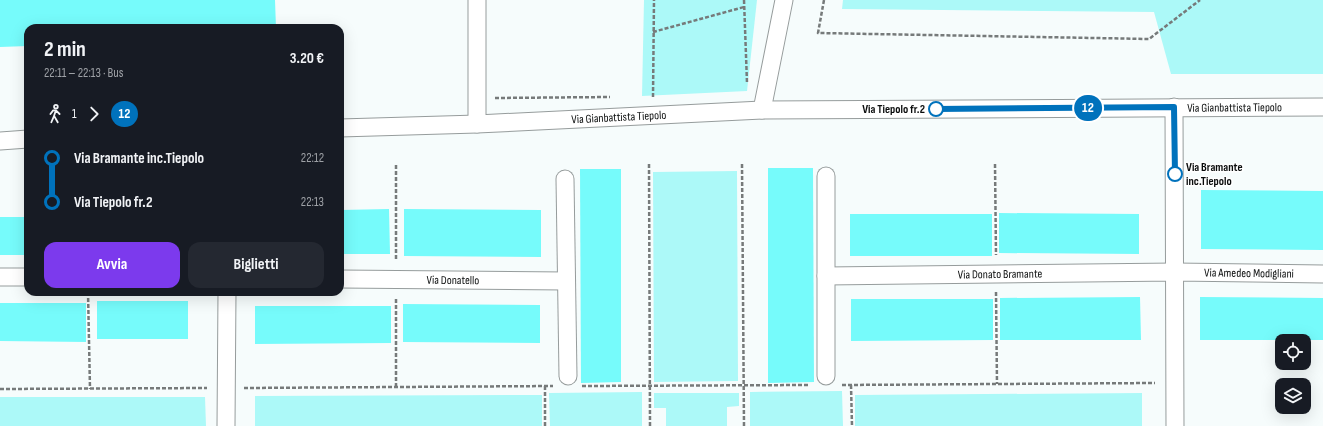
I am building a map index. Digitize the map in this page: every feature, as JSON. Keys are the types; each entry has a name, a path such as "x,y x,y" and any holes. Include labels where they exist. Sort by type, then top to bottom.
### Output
{"street":[{"path":"477,0 477,124"},
{"path":"762,110 784,0"},
{"path":"1174,107 1175,426"},
{"name":"Via Gianbattista Tiepolo","path":"344,128 477,124 762,110 1323,107"},
{"path":"0,140 24,139"},
{"path":"826,176 826,276 832,380"},
{"path":"565,179 568,383"},
{"name":"Via Amedeo Modigliani","path":"1175,272 1323,274"},
{"name":"Via Donato Bramante","path":"826,276 1175,272"},
{"path":"0,277 24,277"},
{"name":"Via Donatello","path":"344,279 566,282"},
{"path":"226,426 227,296"}],"path":[{"path":"653,115 654,0"},
{"path":"744,0 747,84"},
{"path":"824,0 818,32 1149,39 1200,0"},
{"path":"653,32 744,8"},
{"path":"477,98 615,96"},
{"path":"645,96 653,96"},
{"path":"649,164 650,426"},
{"path":"742,164 744,426"},
{"path":"88,296 90,389"},
{"path":"832,380 851,385 1175,383"},
{"path":"0,390 545,386 568,383 650,386 811,385"},
{"path":"851,385 852,426"},
{"path":"545,386 545,426"}],"shaded area":[{"path":"644,0 757,0 747,91 642,96"},
{"path":"843,0 1323,0 1323,74 1171,74 1154,12 842,9"},
{"path":"737,171 738,381 654,382 653,172"},
{"path":"842,391 843,426 750,426 750,392"},
{"path":"642,392 642,426 550,426 549,393"},
{"path":"654,393 739,393 739,406 727,407 727,426 666,426 666,408 654,408"},
{"path":"1142,393 1142,426 855,426 855,395"},
{"path":"542,395 542,426 255,426 255,396"},
{"path":"0,397 205,397 206,426 0,426"}],"building":[{"path":"0,0 275,0 276,24 24,24 24,46 0,47"},
{"path":"768,168 813,168 814,382 768,383"},
{"path":"580,169 621,169 621,382 581,383"},
{"path":"1201,190 1323,191 1323,250 1201,249"},
{"path":"389,209 390,254 344,254 344,210"},
{"path":"404,209 541,210 541,257 404,256"},
{"path":"999,213 1139,214 1139,254 999,253"},
{"path":"850,214 992,214 992,256 850,256"},
{"path":"0,217 24,217 24,255 0,255"},
{"path":"1140,297 1141,340 1000,340 1000,298"},
{"path":"1200,297 1323,298 1323,340 1311,340 1311,334 1275,334 1275,340 1200,340"},
{"path":"851,299 993,299 993,340 851,341"},
{"path":"97,301 188,301 188,339 97,339"},
{"path":"0,303 86,303 86,342 0,341"},
{"path":"403,304 540,305 540,343 403,342"},
{"path":"255,306 391,306 391,343 255,344"}],"bus line":[{"name":"12","path":"936,109 1174,107 1175,174"}],"place":[{"name":"Via Tiepolo fr.2","path":"936,109"},
{"name":"Via Bramante inc.Tiepolo","path":"1175,174"}]}
